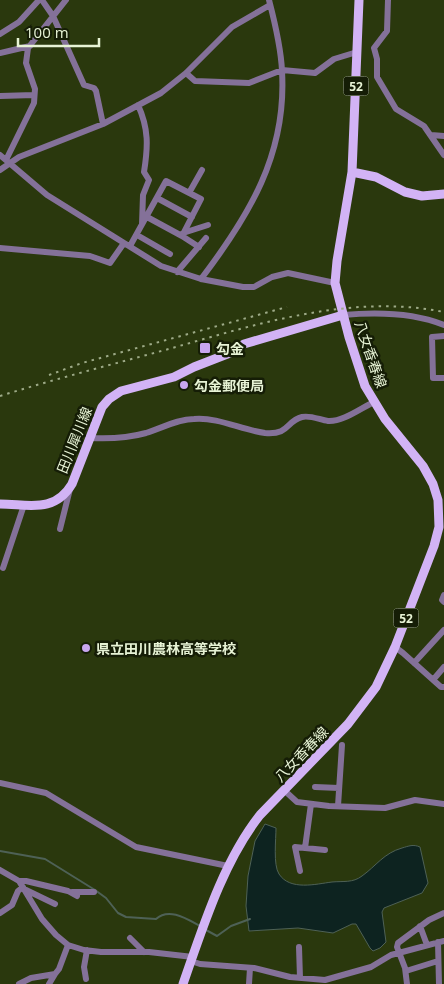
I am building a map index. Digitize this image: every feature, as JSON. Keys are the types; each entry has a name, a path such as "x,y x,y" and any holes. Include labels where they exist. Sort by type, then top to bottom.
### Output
{"main road":[{"name":"八女香春線","path":"183,984 228,866 248,830 359,711 376,687 395,648 442,527 438,500 429,477 414,454 384,419 358,368 335,283 352,172 359,0"},
{"path":"352,172 376,177 405,192 422,196 444,194"},
{"name":"田川犀川線","path":"0,504 44,505 64,495 72,484 102,407 109,399 121,391 174,377 194,366 230,353 244,344 342,314"}],"street":[{"path":"0,34 19,22 41,0 52,16 84,85 94,88 96,91 103,124"},
{"path":"8,162 34,103 35,88 26,63 26,57 30,46 66,0"},
{"path":"388,0 387,32 374,48 377,59 377,78 396,109 424,126 444,155"},
{"path":"0,170 8,162 103,124 161,93 186,73 232,27 270,3 282,70 282,106 271,160 263,181 230,241 201,279"},
{"path":"0,53 30,46"},
{"path":"186,73 195,81 249,83 282,70 315,73 334,59 357,52"},
{"path":"0,96 34,95"},
{"path":"138,105 144,117 148,148 144,172 149,180 143,195 142,225"},
{"path":"431,136 444,136"},
{"path":"0,155 47,194 161,266 201,279 243,287 254,287 280,274 288,273 335,283"},
{"path":"190,193 202,170"},
{"path":"0,248 90,256 110,263 137,235 166,181 201,199 182,234"},
{"path":"157,198 192,217"},
{"path":"147,216 182,234 199,247"},
{"path":"182,234 208,225"},
{"path":"137,235 170,254"},
{"path":"177,272 206,238"},
{"path":"342,314 377,312 421,318 444,325"},
{"path":"444,336 432,337 431,362 432,378 444,378"},
{"path":"90,438 113,439 144,433 192,418 209,418 263,433 275,433 281,432 300,418 310,417 327,421 339,420 374,402"},
{"path":"60,529 72,484"},
{"path":"2,564 24,505"},
{"path":"444,595 442,600 444,602"},
{"path":"414,663 444,630"},
{"path":"395,648 441,687 444,687"},
{"path":"433,680 444,667"},
{"path":"338,806 342,745"},
{"path":"0,783 46,793 142,849 228,866"},
{"path":"316,787 339,788"},
{"path":"285,791 296,802 311,804 384,808 415,800 444,804"},
{"path":"305,848 311,804"},
{"path":"300,871 295,847 325,850"},
{"path":"0,870 22,886 55,904"},
{"path":"0,913 12,905 18,891 26,881 74,894 94,892"},
{"path":"22,886 42,919 56,935 68,945 87,950 101,952 144,952 192,959 200,964 250,968 300,978 325,980 371,967 391,955 441,942 438,961 439,984"},
{"path":"407,984 406,971 399,953 398,943 429,920 444,913"},
{"path":"420,926 428,945"},
{"path":"130,938 144,952"},
{"path":"49,984 59,969 68,945"},
{"path":"299,947 300,978"},
{"path":"86,979 84,967 87,950"},
{"path":"406,971 438,961"},
{"path":"249,984 250,968"},
{"path":"20,984 31,978 54,974"}],"water":[{"path":"265,824 276,828 275,858 277,870 290,883 311,885 355,880 390,853 413,845 420,847 428,883 422,893 384,908 382,912 386,942 380,948 373,951 356,924 333,933 298,928 249,931 246,906 248,876 255,841"}],"waterway":[{"path":"0,851 45,859 95,890 106,898 118,913 126,917 156,919 172,914 200,926"},
{"path":"206,930 217,936 231,926 250,919"}],"railway":[{"path":"0,396 233,331 303,314 373,306 408,307 444,312"},
{"path":"49,375 82,363 287,307"}],"place":[{"name":"勾金","path":"205,348"},
{"name":"勾金郵便局","path":"184,385"},
{"name":"県立田川農林高等学校","path":"86,648"}]}
